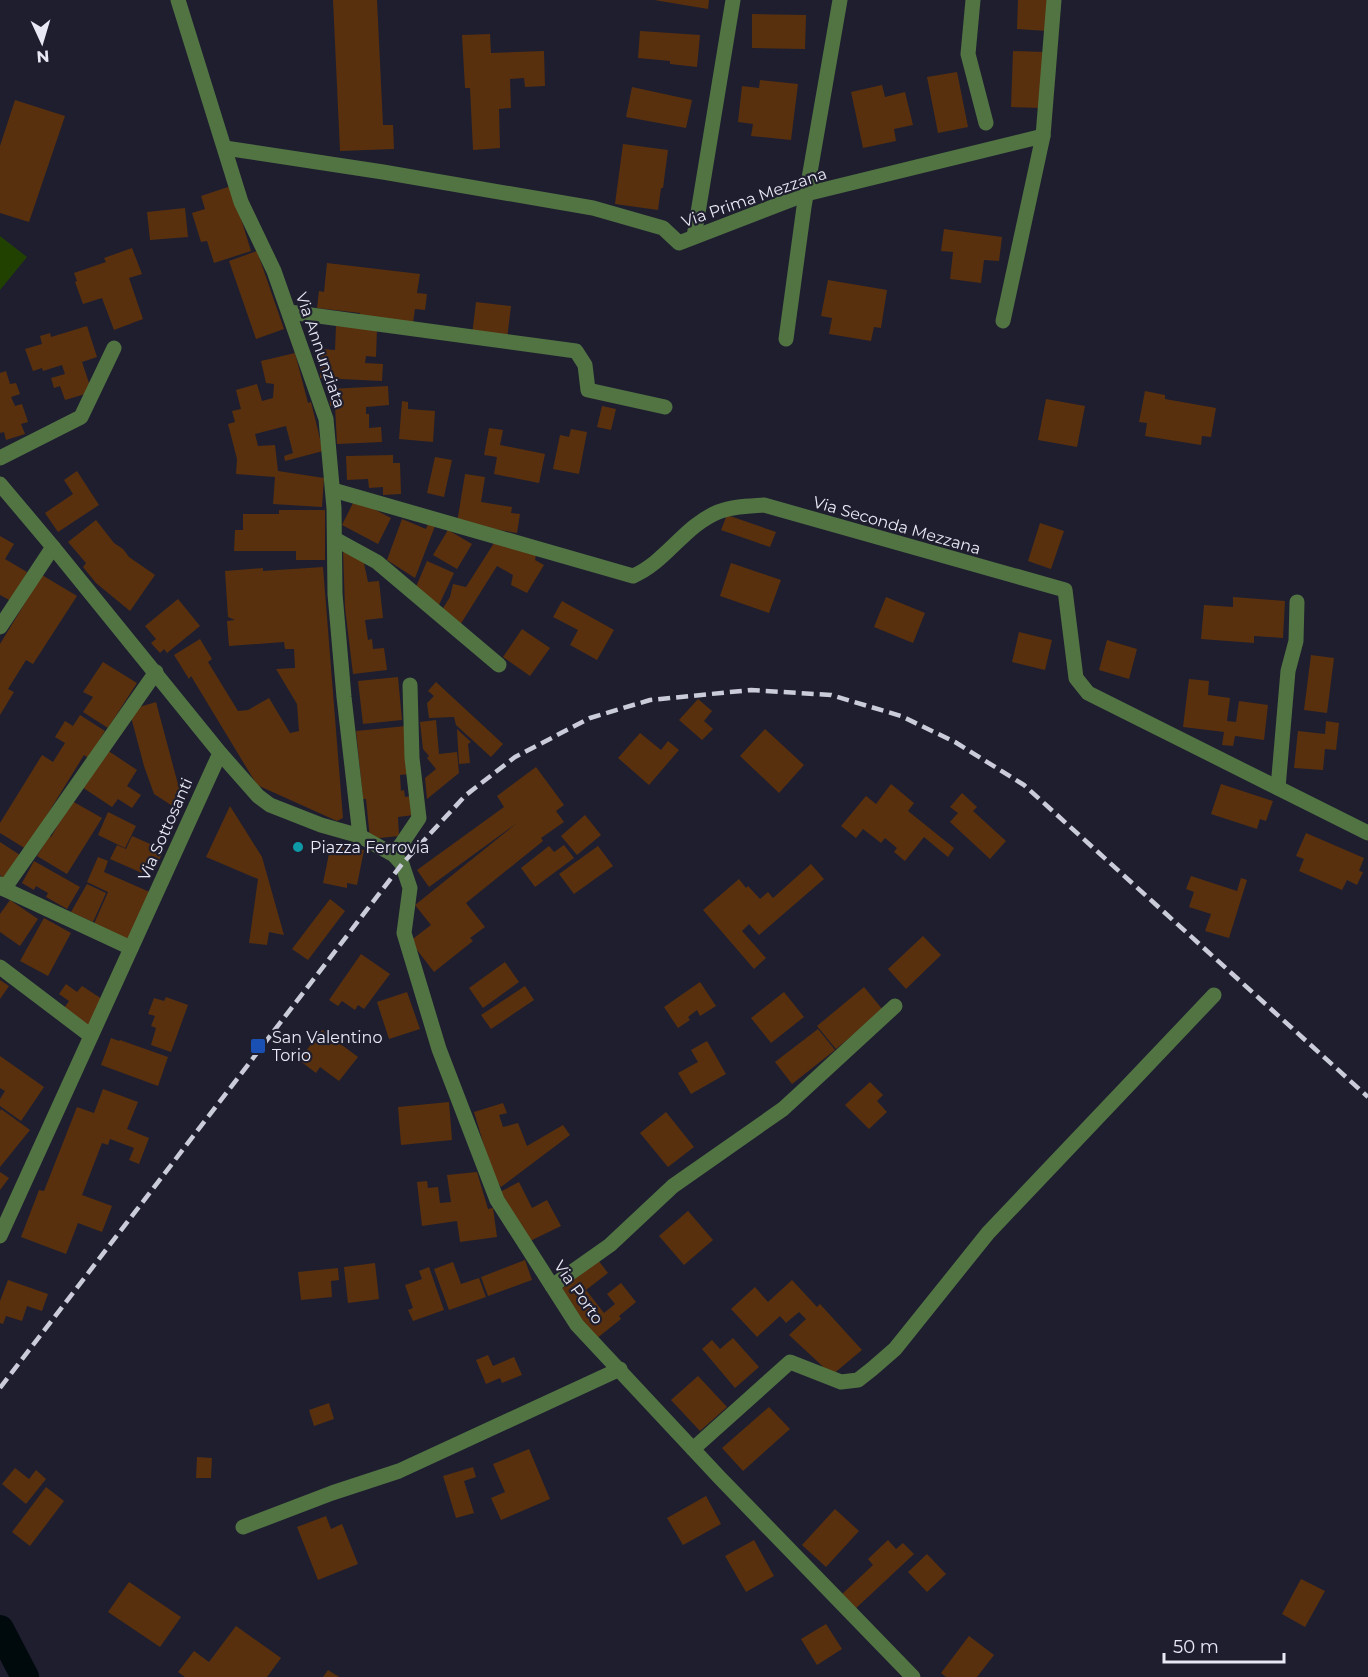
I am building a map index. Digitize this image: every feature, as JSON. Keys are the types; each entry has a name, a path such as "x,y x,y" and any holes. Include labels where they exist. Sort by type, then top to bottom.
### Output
{"street":[{"name":"Via Annunziata","path":"178,0 241,202 274,271 326,419 333,490 335,594 360,836"},
{"path":"694,237 733,0"},
{"path":"786,339 806,194 840,0"},
{"path":"973,0 968,54 986,123"},
{"path":"1003,321 1043,136 1054,0"},
{"name":"Via Prima Mezzana","path":"225,148 593,208 663,228 679,243 806,194 1043,136"},
{"path":"289,312 576,351 585,365 588,390 665,407"},
{"path":"0,458 81,417 114,348"},
{"path":"0,484 220,753 258,796 270,805 304,819 360,836 398,860 419,818 412,758 410,685"},
{"name":"Via Seconda Mezzana","path":"333,490 633,576 646,571 700,522 719,512 764,505 1065,590 1076,678 1088,693 1368,833"},
{"path":"335,539 377,562 499,665"},
{"path":"0,627 53,547"},
{"path":"1278,788 1288,671 1296,641 1297,602"},
{"path":"131,948 2,887 156,672"},
{"name":"Via Sottosanti","path":"0,1236 220,753"},
{"name":"Via Porto","path":"398,860 410,888 404,933 439,1049 497,1200 577,1324 693,1449 913,1677"},
{"path":"0,967 91,1036"},
{"path":"693,1449 790,1362 841,1382 858,1380 895,1349 988,1233 1214,995"},
{"path":"552,1286 610,1245 673,1186 783,1109 895,1006"},
{"path":"243,1527 332,1493 399,1471 620,1369"}],"green space":[{"path":"0,236 27,257 0,290"}],"building":[{"path":"333,0 377,0 383,125 393,125 394,149 340,151"},
{"path":"654,0 709,0 708,9"},
{"path":"1018,0 1049,0 1047,31 1017,29"},
{"path":"752,14 806,15 805,49 752,48"},
{"path":"640,31 700,35 697,67 670,64 670,61 638,58"},
{"path":"490,34 491,53 544,51 545,86 525,87 524,78 510,79 511,108 499,109 500,148 473,150 470,88 465,88 462,35"},
{"path":"1013,51 1044,52 1042,108 1011,107"},
{"path":"957,72 968,127 938,133 927,77"},
{"path":"760,80 798,84 791,140 751,136 753,124 738,122 742,86 759,88"},
{"path":"882,85 885,97 905,92 913,125 894,129 896,141 863,148 851,92"},
{"path":"632,87 692,100 686,128 626,117"},
{"path":"15,100 65,116 29,222 0,213 0,146"},
{"path":"623,144 668,150 658,210 615,204"},
{"path":"231,186 251,251 214,263 207,241 201,242 192,213 205,209 201,196"},
{"path":"185,208 188,237 150,240 147,212"},
{"path":"944,229 1002,237 999,261 984,260 981,283 950,279 953,252 941,251"},
{"path":"132,248 142,274 129,278 143,319 114,330 102,298 83,304 74,273 106,262 104,258"},
{"path":"257,251 284,329 256,339 229,261"},
{"path":"327,263 420,274 417,293 427,294 425,310 415,309 413,323 360,318 360,313 317,308 319,291 324,292"},
{"path":"828,280 887,290 881,328 874,327 871,341 829,334 832,318 821,316"},
{"path":"476,302 511,306 507,339 472,335"},
{"path":"87,326 97,357 82,362 92,392 65,400 60,386 54,388 51,378 65,374 62,365 43,371 42,368 33,371 25,349 42,344 40,336 50,333 51,337"},
{"path":"336,326 377,328 376,357 366,356 365,363 383,364 382,381 320,378 321,349 335,350"},
{"path":"295,353 308,403 311,402 323,451 285,461 284,456 293,453 286,426 255,434 258,446 275,445 278,471 324,478 322,507 273,504 275,477 236,474 237,459 228,424 235,422 232,411 241,409 236,390 257,384 262,401 273,398 274,384 266,383 261,361"},
{"path":"6,371 10,384 16,383 20,394 11,397 15,406 22,404 28,422 21,424 25,434 6,440 4,432 0,433 0,373"},
{"path":"388,386 389,405 366,407 366,414 369,414 369,428 381,427 382,442 337,444 335,406 330,406 329,389"},
{"path":"1145,391 1165,395 1165,399 1216,408 1211,437 1202,436 1201,445 1145,436 1147,423 1139,422"},
{"path":"1046,399 1085,406 1077,447 1038,440"},
{"path":"402,401 408,402 408,409 435,411 433,442 399,439"},
{"path":"602,406 616,409 611,430 597,427"},
{"path":"489,428 503,430 500,445 545,454 539,483 494,474 497,457 484,455"},
{"path":"571,429 587,432 579,474 553,469 560,435 569,437"},
{"path":"393,455 393,463 400,463 401,494 383,495 383,487 369,488 368,479 347,480 346,456"},
{"path":"435,457 452,460 444,497 427,493"},
{"path":"77,471 99,505 58,532 45,513 73,494 64,480"},
{"path":"465,474 485,477 481,502 512,507 511,513 520,514 517,533 457,523"},
{"path":"355,499 391,518 378,544 342,525"},
{"path":"279,510 325,510 325,560 296,560 296,551 234,551 235,530 243,530 243,514 279,514"},
{"path":"727,515 776,532 770,547 721,530"},
{"path":"402,519 426,529 428,524 435,526 415,578 387,560"},
{"path":"96,520 114,543 129,557 155,575 130,611 96,583 83,567 86,563 68,542"},
{"path":"1040,523 1064,531 1051,569 1028,561"},
{"path":"448,530 472,544 457,569 433,555"},
{"path":"0,536 14,544 5,559 27,572 11,601 0,595"},
{"path":"494,543 537,550 535,560 544,565 527,593 511,585 513,575 497,566 460,625 440,613 450,597 453,584 466,587"},
{"path":"343,550 364,563 368,582 379,581 383,618 365,620 368,640 372,639 373,649 384,648 387,670 353,674 345,608"},
{"path":"427,561 454,573 438,607 415,589"},
{"path":"731,563 781,580 769,613 720,596"},
{"path":"323,567 343,818 337,821 257,785 191,676 189,679 174,655 200,639 212,659 208,662 238,711 248,710 269,698 290,733 299,731 297,704 276,669 295,668 294,649 285,649 284,642 229,646 227,621 235,620 228,617 225,571"},
{"path":"42,575 77,596 33,664 26,660 8,689 14,692 0,715 0,644"},
{"path":"886,597 925,613 913,643 874,627"},
{"path":"1233,597 1285,601 1283,638 1254,636 1254,643 1201,639 1204,605 1233,607"},
{"path":"178,599 200,626 167,653 164,649 160,653 151,643 156,639 145,626"},
{"path":"562,601 614,630 597,660 570,645 578,630 553,617"},
{"path":"522,629 550,648 530,676 503,657"},
{"path":"1019,632 1052,640 1045,670 1012,662"},
{"path":"1107,640 1137,649 1129,679 1099,670"},
{"path":"1311,655 1334,658 1327,713 1304,710"},
{"path":"103,662 137,683 108,728 83,712 93,697 83,692"},
{"path":"398,677 402,720 363,724 358,681"},
{"path":"1189,679 1209,681 1208,695 1230,698 1227,721 1236,722 1239,701 1268,705 1264,740 1235,736 1233,746 1222,745 1224,732 1183,727"},
{"path":"436,682 503,744 491,757 456,725 454,717 429,718 427,703 434,696 428,691"},
{"path":"698,699 712,711 704,721 713,729 702,740 679,720"},
{"path":"156,702 183,803 174,807 154,794 131,717 136,708"},
{"path":"80,715 105,731 88,758 84,755 26,849 0,833 0,823 42,755 53,762 65,743 55,737 65,721 73,726"},
{"path":"436,720 439,754 457,752 459,773 427,799 425,778 436,769 423,749 420,722"},
{"path":"1326,721 1339,723 1336,750 1325,749 1323,770 1294,768 1298,731 1325,734"},
{"path":"406,726 411,774 400,775 401,791 404,790 405,797 412,796 414,815 398,817 399,836 370,839 356,731"},
{"path":"457,729 471,742 468,744 470,763 459,764"},
{"path":"765,729 804,765 779,793 740,756"},
{"path":"640,733 661,750 668,741 679,750 649,785 618,758"},
{"path":"107,750 137,770 127,786 141,795 132,808 118,799 112,807 82,787"},
{"path":"536,767 564,805 556,811 564,822 541,838 543,841 466,903 485,927 470,938 473,941 434,972 410,941 431,925 415,905 517,823 429,887 417,870 504,807 497,796"},
{"path":"891,784 914,803 908,811 954,848 948,857 924,837 905,861 894,852 897,848 885,838 881,843 863,829 856,838 841,826 866,796 876,804"},
{"path":"1221,784 1273,801 1266,821 1260,819 1257,829 1211,814"},
{"path":"962,793 977,807 973,811 1006,841 990,859 950,822 958,813 950,807"},
{"path":"72,801 102,818 67,874 37,856"},
{"path":"230,806 262,857 284,935 269,932 267,945 249,943 258,879 206,857"},
{"path":"108,812 136,826 125,848 98,835"},
{"path":"585,815 601,835 577,855 561,836"},
{"path":"1306,833 1364,858 1359,871 1363,872 1357,885 1347,880 1342,890 1299,871 1304,859 1296,856"},
{"path":"132,836 164,850 157,864 148,860 142,873 110,859 117,845 126,849"},
{"path":"0,842 20,855 4,879 0,875"},
{"path":"331,844 364,850 357,885 347,883 347,888 323,883"},
{"path":"564,845 574,858 535,887 521,868 549,846 554,852"},
{"path":"598,846 613,866 574,894 559,874"},
{"path":"98,857 108,861 104,872 152,893 128,939 94,924 108,892 87,882"},
{"path":"34,861 80,887 67,909 46,897 48,893 36,886 34,890 22,883"},
{"path":"811,864 824,879 759,935 749,924 742,931 766,958 754,969 703,910 739,879 760,899 768,892 773,898"},
{"path":"1191,876 1237,891 1241,878 1247,880 1229,938 1205,931 1211,914 1189,907 1194,892 1186,889"},
{"path":"87,884 106,893 93,922 71,912"},
{"path":"330,899 345,911 308,960 292,949"},
{"path":"10,900 38,919 20,946 0,932 0,914"},
{"path":"44,918 71,933 48,976 20,961"},
{"path":"923,936 941,955 906,989 888,969"},
{"path":"361,954 390,974 364,1009 358,1005 355,1010 342,1001 338,1006 329,1000"},
{"path":"505,962 519,982 483,1008 469,988"},
{"path":"0,980 9,986 0,999"},
{"path":"700,982 716,1006 700,1016 697,1010 688,1017 690,1020 678,1028 664,1007"},
{"path":"66,984 77,992 82,986 102,999 87,1028 62,1011 69,1001 59,994"},
{"path":"525,986 534,1000 491,1029 481,1015"},
{"path":"864,987 883,1010 836,1049 817,1026"},
{"path":"407,992 420,1029 389,1039 377,1002"},
{"path":"784,992 804,1017 771,1043 751,1018"},
{"path":"166,997 188,1005 171,1052 151,1045 156,1028 151,1026 155,1016 148,1014 154,998 164,1001"},
{"path":"818,1029 835,1050 792,1084 775,1062"},
{"path":"322,1030 358,1057 339,1081 320,1067 316,1073 299,1060"},
{"path":"111,1038 168,1057 158,1086 101,1065"},
{"path":"707,1041 726,1074 691,1094 678,1073 698,1062 691,1050"},
{"path":"0,1056 44,1087 21,1121 0,1106 0,1099 5,1091 0,1088"},
{"path":"870,1082 883,1095 877,1101 887,1112 869,1129 845,1105"},
{"path":"103,1089 138,1102 127,1129 149,1138 139,1164 129,1160 134,1148 110,1139 108,1145 102,1143 82,1195 112,1206 102,1232 78,1223 66,1254 21,1237 39,1190 44,1191 77,1107 94,1113"},
{"path":"449,1102 452,1140 401,1145 398,1107"},
{"path":"503,1103 507,1113 499,1115 503,1127 518,1123 527,1146 563,1125 570,1135 501,1187 493,1176 474,1112"},
{"path":"1,1109 30,1130 0,1167 0,1111"},
{"path":"666,1112 694,1147 668,1167 640,1133"},
{"path":"0,1172 9,1178 0,1190"},
{"path":"477,1172 488,1209 493,1208 497,1237 460,1242 457,1221 422,1226 417,1182 427,1181 428,1188 438,1187 440,1203 451,1202 447,1175"},
{"path":"519,1182 532,1208 547,1200 561,1226 526,1243 500,1192"},
{"path":"688,1211 713,1240 684,1265 659,1236"},
{"path":"525,1260 532,1280 488,1296 481,1277"},
{"path":"598,1260 608,1273 586,1290 604,1313 615,1304 607,1294 621,1283 636,1302 619,1316 621,1319 596,1339 559,1291"},
{"path":"453,1262 461,1284 479,1278 486,1297 449,1310 434,1269"},
{"path":"375,1263 379,1299 348,1303 344,1267"},
{"path":"429,1267 444,1310 413,1321 408,1310 413,1308 405,1285 422,1279 419,1271"},
{"path":"338,1268 339,1280 331,1281 332,1297 301,1300 298,1272"},
{"path":"8,1280 48,1294 42,1311 27,1306 22,1321 6,1316 3,1324 0,1323 0,1301"},
{"path":"792,1280 817,1307 820,1304 862,1350 832,1375 789,1335 806,1319 799,1312 786,1323 780,1316 757,1337 731,1309 755,1287 768,1302"},
{"path":"733,1338 759,1367 735,1388 702,1349 712,1340 720,1349"},
{"path":"488,1355 493,1366 514,1357 522,1375 502,1383 500,1378 486,1384 476,1360"},
{"path":"698,1376 727,1407 700,1431 671,1400"},
{"path":"329,1403 334,1419 314,1426 309,1410"},
{"path":"769,1407 790,1429 743,1471 722,1448"},
{"path":"529,1449 550,1499 501,1520 491,1498 505,1492 493,1464"},
{"path":"197,1457 212,1458 211,1478 196,1478"},
{"path":"473,1467 476,1477 464,1481 474,1513 456,1518 443,1476"},
{"path":"15,1468 29,1479 36,1470 46,1479 26,1504 2,1484"},
{"path":"46,1487 64,1501 30,1546 12,1532"},
{"path":"706,1496 721,1524 683,1545 667,1518"},
{"path":"835,1509 859,1531 826,1567 802,1545"},
{"path":"326,1516 331,1529 342,1524 358,1564 318,1580 297,1527"},
{"path":"754,1540 774,1576 746,1592 725,1556"},
{"path":"888,1540 896,1549 903,1543 914,1554 854,1610 840,1596 873,1565 868,1559"},
{"path":"927,1554 946,1574 927,1592 908,1572"},
{"path":"1301,1579 1325,1591 1305,1627 1282,1614"},
{"path":"129,1582 181,1617 160,1647 108,1612"},
{"path":"826,1624 842,1649 817,1665 801,1639"},
{"path":"236,1626 281,1658 267,1677 185,1677 178,1672 194,1651 209,1662"},
{"path":"969,1636 994,1655 977,1677 946,1677 941,1673"},
{"path":"328,1670 339,1677 323,1677"}],"waterway":[{"path":"0,1629 25,1677"}],"railway":[{"path":"0,1388 402,864 466,795 515,757 590,718 650,700 751,690 831,695 901,716 955,742 1024,785 1368,1097"}],"place":[{"name":"Piazza Ferrovia","path":"298,847"},
{"name":"San Valentino Torio","path":"258,1046"}]}
